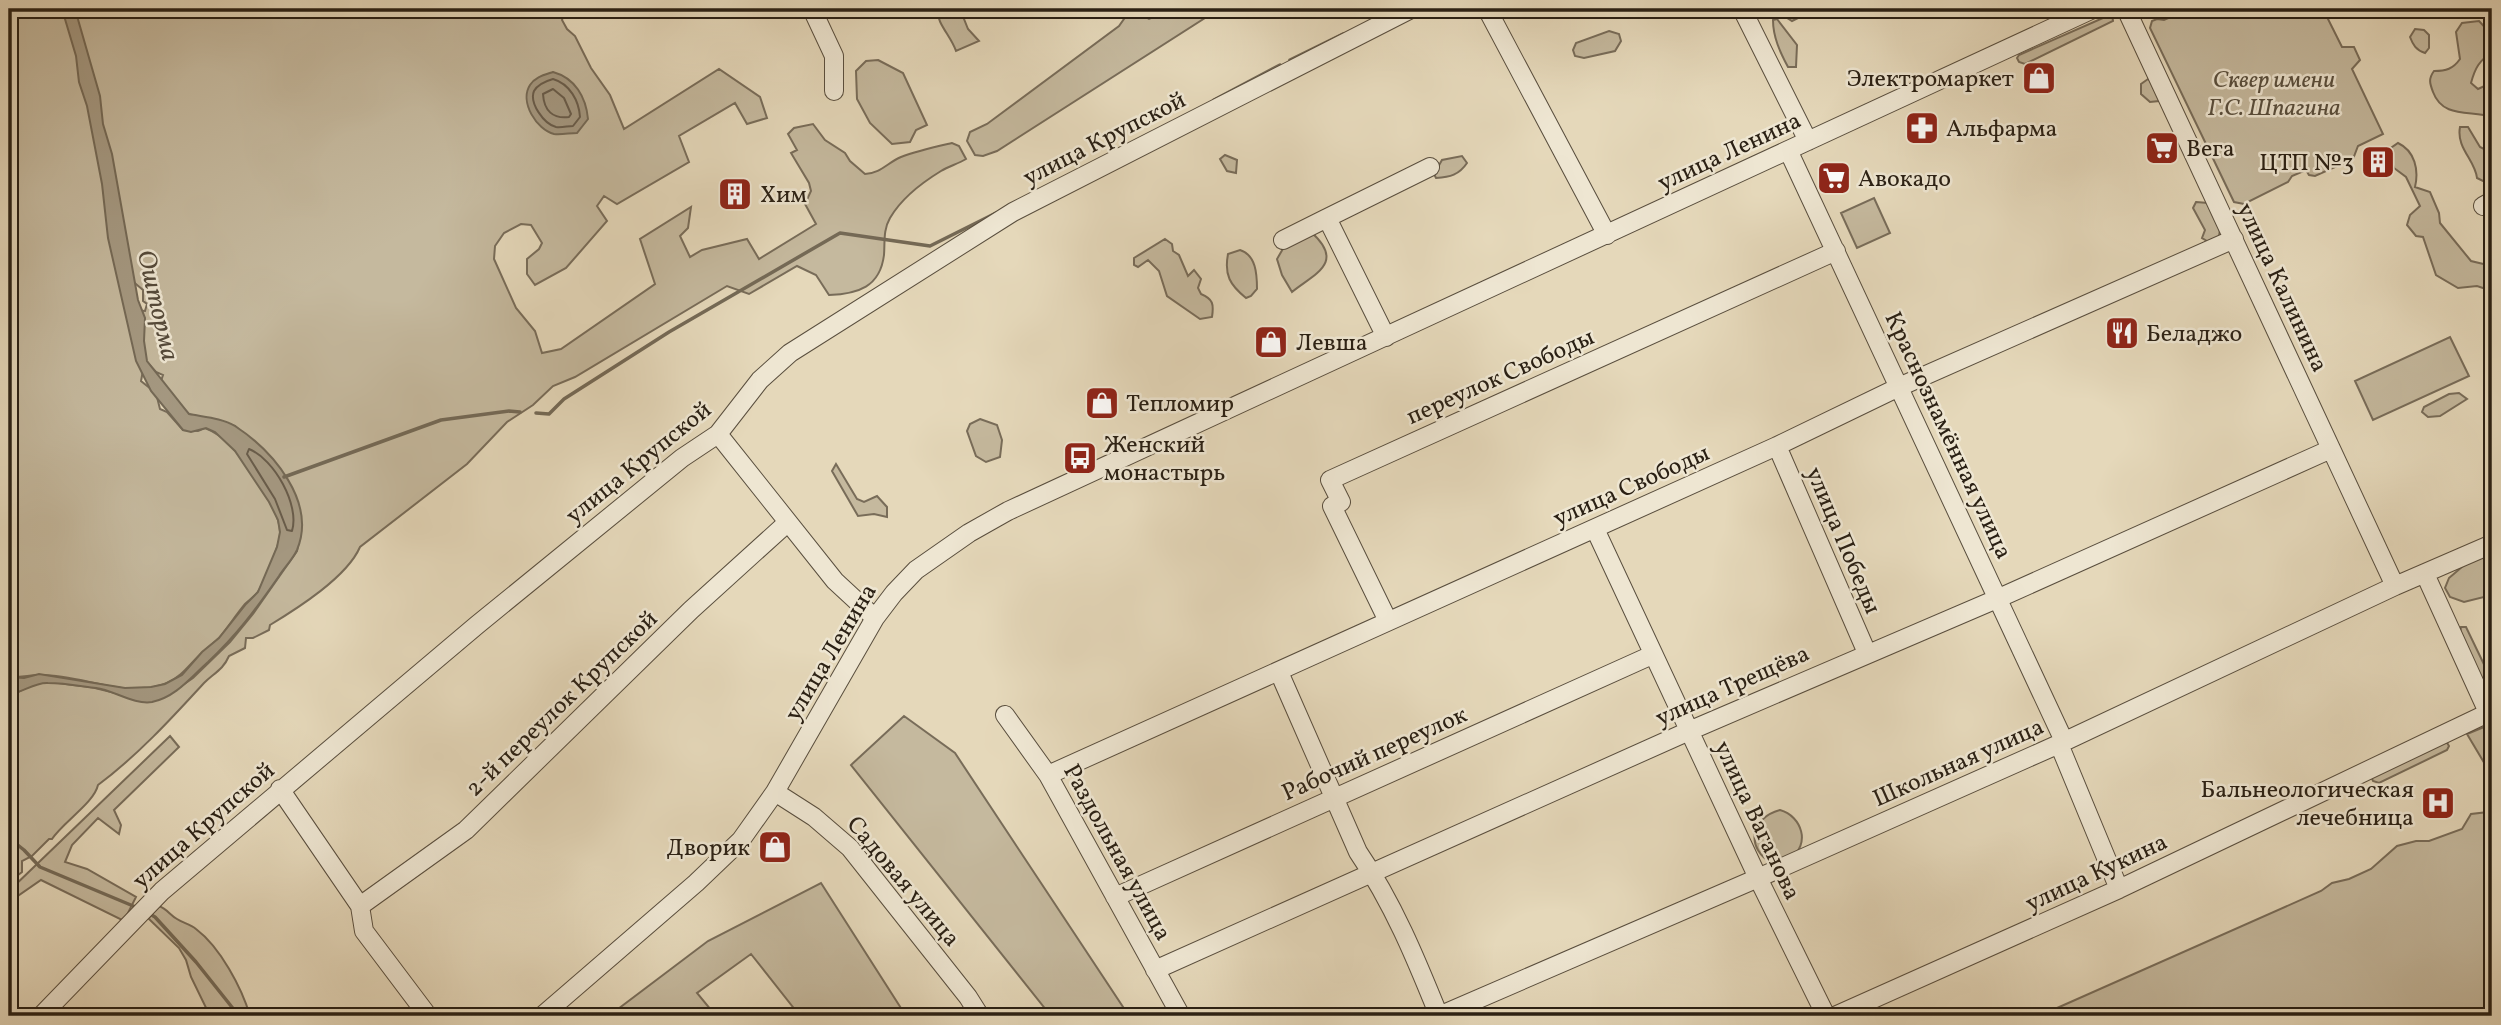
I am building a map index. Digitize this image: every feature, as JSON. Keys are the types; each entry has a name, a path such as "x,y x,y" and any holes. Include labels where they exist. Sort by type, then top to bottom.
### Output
{"street":[{"path":"812,9 834,56 834,91"},
{"name":"улица Крупской","path":"41,1016 148,904 280,789 660,476 718,434 760,380 790,353 1013,212 1411,9"},
{"path":"1487,9 1607,235"},
{"path":"1742,9 1808,141"},
{"name":"улица Ленина","path":"542,1016 696,883 741,840 775,792 875,618 916,570 969,533 1008,511 2093,9"},
{"name":"улица Калинина","path":"2126,9 2395,586"},
{"name":"Краснознамённая улица","path":"1788,150 1999,598 2061,742 2119,889"},
{"path":"1283,240 1430,167"},
{"path":"1327,218 1386,337"},
{"name":"улица Свободы","path":"1048,775 1595,529 1899,387 2234,239"},
{"name":"переулок Свободы","path":"1388,621 1332,506 1341,502 1330,480 1836,251"},
{"path":"718,434 835,581 875,618"},
{"name":"улица Победы","path":"1777,446 1867,653"},
{"name":"улица Трещёва","path":"1155,970 1689,731 1999,598 2331,449"},
{"name":"2-й переулок Крупской","path":"360,906 466,830 691,610 787,523"},
{"name":"улица Ваганова","path":"1595,529 1652,655 1826,1016"},
{"name":"Школьная улица","path":"1439,1016 1758,878 2492,544"},
{"path":"2425,574 2490,717"},
{"name":"Рабочий переулок","path":"1115,897 1652,655"},
{"path":"1279,672 1358,852 1373,874 1410,944 1439,1016"},
{"name":"Раздольная улица","path":"1005,715 1048,775 1181,1016"},
{"name":"улица Кукина","path":"1835,1016 2119,889 2490,717"},
{"path":"280,789 360,906 363,931 428,1016"},
{"name":"Садовая улица","path":"775,792 814,817 850,848 981,1016"}],"green space":[{"path":"9,9 566,9 562,20 575,36 591,68 610,95 624,129 719,69 760,97 767,118 747,124 735,103 679,136 689,162 617,204 604,196 597,206 607,221 566,268 535,285 527,274 527,259 542,243 531,225 521,224 504,233 495,246 494,259 516,308 535,331 542,353 561,349 655,284 640,239 691,207 688,228 680,236 690,257 702,250 747,239 759,259 816,224 805,204 811,191 809,183 791,153 797,150 788,134 794,128 813,124 825,140 845,153 865,174 875,172 896,159 913,153 952,143 959,146 966,159 927,180 906,198 890,218 886,227 882,266 878,275 866,287 849,293 829,295 816,275 797,266 749,294 727,286 575,377 553,386 533,405 507,422 467,464 360,547 354,558 321,591 270,625 269,630 253,638 246,638 245,648 229,656 221,668 153,737 98,785 91,799 52,839 22,861 22,872 9,882 9,693 15,694 34,683 51,682 95,688 151,702 171,693 193,678 230,642 297,551 301,531 298,505 270,458 235,426 189,414 160,384 163,375 156,372 145,360 141,381 156,393 160,409 167,412 183,430 198,431 205,428 226,441 270,502 280,534 267,573 257,593 219,638 182,673 167,683 136,689 56,676 9,677","holes":["130,279 143,290 143,301 147,304 145,311 133,310"]},
{"path":"937,9 960,9 968,29 979,41 956,51 939,20"},
{"path":"1131,9 1146,9 1144,16 1149,19 1173,9 1219,9 997,151 983,156 975,155 967,141 970,132 987,124 1119,26"},
{"path":"1773,9 1816,9 1792,21"},
{"name":"Сквер имени Г.С. Шпагина","path":"2175,9 2323,9 2342,47 2354,47 2360,60 2352,69 2383,134 2358,146 2353,159 2315,176 2309,175 2306,170 2244,204 2234,202 2150,28 2152,21 2175,15"},
{"path":"2112,14 2113,21 2025,64 2017,58 2019,55"},
{"path":"1777,19 1797,45 1796,67 1788,67 1780,50 1773,26 1773,20"},
{"path":"2479,21 2492,35 2492,52 2478,65 2471,83 2478,89 2492,80 2492,117 2458,112 2443,106 2430,84 2434,71 2449,69 2460,59 2456,32 2462,23"},
{"path":"2415,29 2424,30 2429,35 2429,48 2425,53 2417,49 2411,40"},
{"path":"1609,31 1619,34 1621,41 1615,51 1584,58 1575,56 1573,50 1576,43"},
{"path":"878,60 903,73 927,125 916,130 910,142 892,144 870,123 857,99 856,71 866,61"},
{"path":"2148,79 2156,82 2160,90 2159,101 2150,102 2141,94 2141,84"},
{"path":"2460,127 2468,127 2480,147 2492,153 2492,183 2477,178 2463,148"},
{"path":"2398,143 2412,156 2416,168 2415,187 2430,192 2439,213 2440,223 2471,261 2492,266 2492,291 2477,286 2458,288 2436,275 2423,237 2416,236 2407,225 2410,215 2420,206 2406,177 2394,168 2388,150"},
{"path":"1225,155 1237,160 1236,173 1227,171 1220,159"},
{"path":"1462,156 1467,163 1461,170 1450,176 1436,178 1434,174 1442,160"},
{"path":"1874,198 1890,233 1857,248 1841,213"},
{"path":"2196,202 2208,203 2220,230 2218,242 2212,244 2202,238 2205,230 2193,208"},
{"path":"1311,232 1326,252 1326,260 1317,273 1292,292 1277,259 1284,247"},
{"path":"1165,239 1179,255 1188,276 1194,270 1201,279 1198,288 1201,294 1212,302 1212,317 1200,319 1167,296 1159,271 1148,260 1138,267 1134,265 1134,258"},
{"path":"1240,250 1249,256 1257,277 1257,289 1246,298 1232,284 1227,268 1228,254"},
{"path":"2450,337 2469,376 2373,420 2355,381"},
{"path":"2459,393 2467,399 2440,416 2428,417 2422,412 2424,407 2449,394"},
{"path":"980,419 997,425 1002,440 1000,457 986,462 976,456 967,431 970,424"},
{"path":"836,464 857,499 864,502 877,496 887,507 887,517 874,514 858,516 832,471"},
{"path":"2487,554 2492,560 2492,595 2464,602 2450,597 2445,588 2449,578 2470,561"},
{"path":"2461,627 2466,627 2492,681 2492,702 2460,633"},
{"path":"904,716 955,753 1129,1016 1051,1016 851,765"},
{"path":"2484,727 2492,746 2492,776 2467,734"},
{"path":"170,736 179,747 114,810 121,825 119,834 98,818 72,845 65,862 87,869 136,897 124,921 41,880 9,902 9,891"},
{"path":"2446,741 2449,746 2447,750 2379,783 2373,781 2371,776"},
{"path":"2492,809 2492,1016 2039,1016 2321,891 2332,883 2371,869 2397,846 2429,841 2462,829 2471,814"},
{"path":"1780,810 1794,818 1802,839 1797,852 1788,859 1773,864 1758,850 1755,834 1762,820"},
{"path":"821,883 906,1016 800,1016 751,954 697,993 716,1016 622,1016 618,1009 708,941"},
{"path":"159,906 194,927 213,946 236,981 250,1016 210,1016 179,948 149,919 152,911"}],"water":[{"path":"62,9 75,9 100,96 103,124 112,154 138,300 145,318 147,361 189,414 230,423 264,449 288,479 301,514 302,532 297,550 246,621 183,686 152,702 138,701 103,689 60,684 42,683 9,693 9,677 24,678 39,674 125,688 165,684 182,675 202,652 219,638 258,592 277,547 280,532 278,520 269,502 235,451 215,432 206,428 191,432 183,430 151,391 136,361 108,238 102,184 87,106"},
{"path":"553,72 573,84 585,103 588,119 577,133 554,134 548,131 536,121 528,107 527,92 532,82"}],"waterway":[{"path":"1290,60 1343,34"},
{"path":"1214,100 1280,65"},
{"path":"536,413 549,414 564,399 669,332 840,233 930,246 996,213"},
{"path":"284,477 441,420 509,411 520,412"},
{"path":"9,838 40,867 138,908"},
{"path":"148,913 155,917 196,962 239,1016"}],"place":[{"name":"Электромаркет","path":"2039,78"},
{"name":"Альфарма","path":"1922,128"},
{"name":"Вега","path":"2162,148"},
{"name":"ЦТП №3","path":"2378,162"},
{"name":"Авокадо","path":"1834,178"},
{"name":"Хим","path":"735,194"},
{"name":"Беладжо","path":"2122,333"},
{"name":"Левша","path":"1271,342"},
{"name":"Тепломир","path":"1102,403"},
{"name":"Женский монастырь","path":"1080,458"},
{"name":"Бальнеологическая лечебница","path":"2438,803"},
{"name":"Дворик","path":"775,847"}],"water label":[{"name":"Ошторма","path":"159,305"}]}
